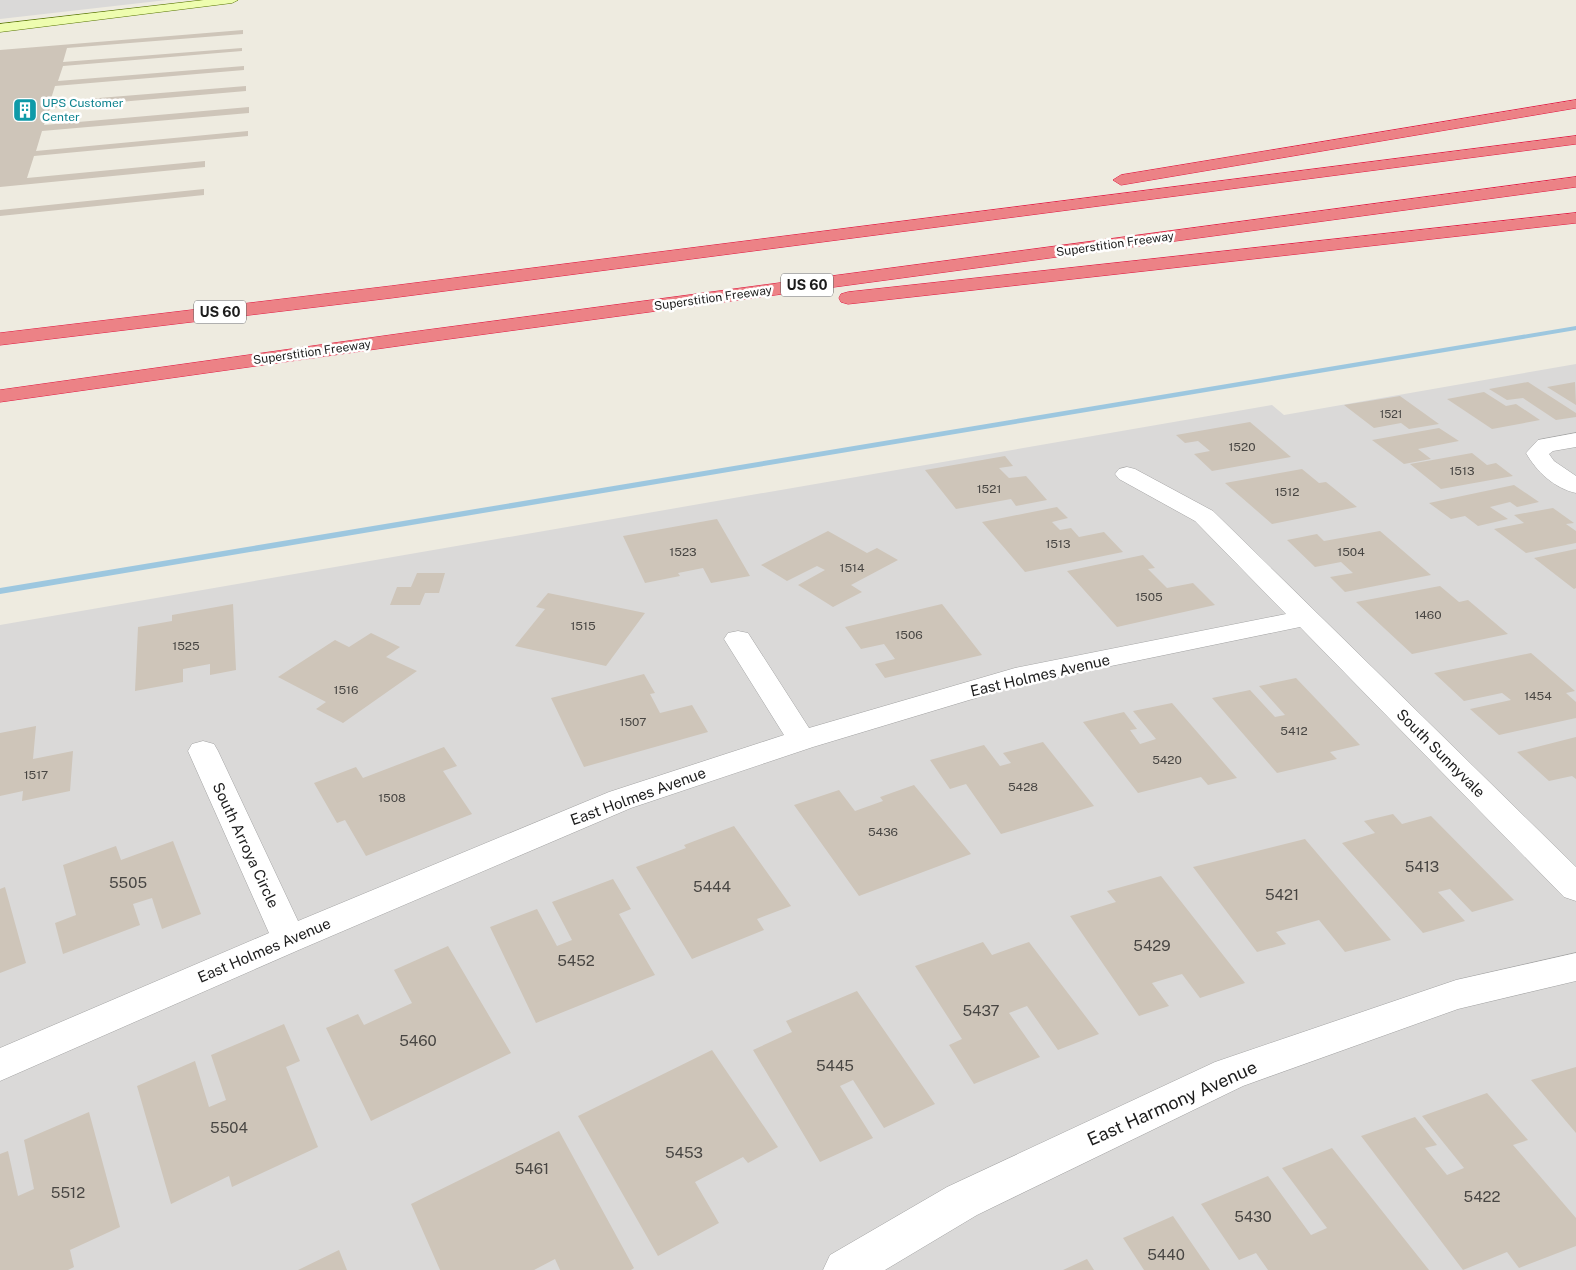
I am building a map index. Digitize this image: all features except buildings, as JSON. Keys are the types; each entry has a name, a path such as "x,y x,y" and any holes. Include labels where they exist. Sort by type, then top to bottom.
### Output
{"highway":[{"path":"1102,183 1576,104"},
{"name":"US 60","path":"0,339 382,293 1576,140"},
{"name":"Superstition Freeway","path":"0,396 429,336 1576,182"},
{"path":"48,333 385,278 726,235 944,205"},
{"path":"39,391 429,354 797,304 1576,218"}],"street":[{"path":"0,22 192,0"},
{"path":"0,28 227,0"},
{"path":"1576,440 1546,445 1537,453 1546,466 1576,486"},
{"name":"South Sunnyvale","path":"1127,474 1204,516 1576,888"},
{"name":"East Holmes Avenue","path":"0,1065 289,939 620,800 802,740 1015,677 1306,618"},
{"path":"738,639 802,740"},
{"name":"South Arroya Circle","path":"203,751 289,939"},
{"name":"East Harmony Avenue","path":"845,1270 962,1201 1229,1074 1456,995 1576,966"}],"shaded area":[{"path":"0,0 167,0 0,19"},
{"path":"1576,364 1576,1270 0,1270 0,625 1272,405 1284,415"}],"waterway":[{"path":"0,591 1576,328"}],"place":[{"name":"UPS Customer Center","path":"25,110"}]}
